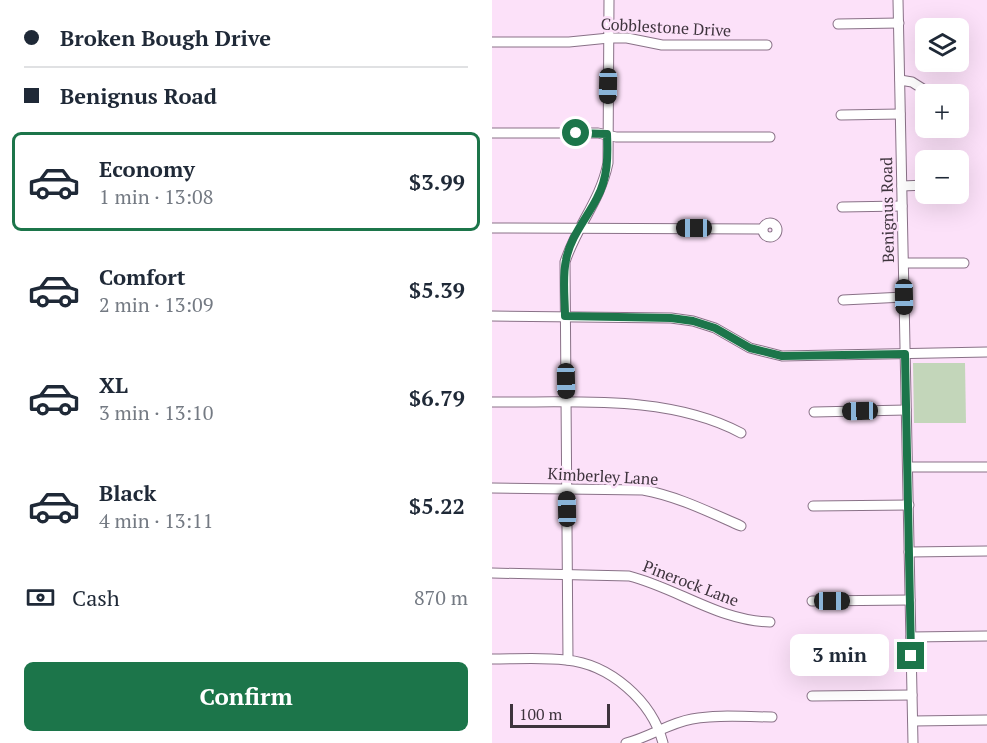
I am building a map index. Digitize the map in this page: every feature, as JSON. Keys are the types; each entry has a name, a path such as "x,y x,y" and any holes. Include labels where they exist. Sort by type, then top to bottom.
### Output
{"street":[{"path":"568,660 565,261 579,228 598,197 604,183 608,163 609,0"},
{"name":"Benignus Road","path":"898,0 913,743"},
{"path":"838,24 899,23"},
{"name":"Cobblestone Drive","path":"492,42 569,42 627,38 662,45 767,45"},
{"path":"900,80 912,81 916,84"},
{"path":"841,115 900,114"},
{"path":"492,133 607,134 616,137 770,137"},
{"path":"902,186 915,185"},
{"path":"842,207 902,206"},
{"path":"492,228 762,229"},
{"path":"904,263 964,263"},
{"path":"843,300 904,297"},
{"path":"492,316 671,318 693,321 715,328 750,348 782,356 987,352"},
{"path":"492,402 669,407 727,425 741,433"},
{"path":"814,412 906,410"},
{"path":"908,467 987,467"},
{"name":"Kimberley Lane","path":"492,488 624,489 660,493 741,526"},
{"path":"813,506 909,506"},
{"path":"909,552 987,551"},
{"name":"Pinerock Lane","path":"492,573 629,576 647,580 723,613 755,622 770,622"},
{"path":"812,601 910,600"},
{"path":"911,637 987,636"},
{"path":"492,659 568,660 603,670 643,704 660,731 663,743"},
{"path":"812,696 912,695"},
{"path":"626,743 647,738 675,723 693,718 772,717"},
{"path":"913,721 987,720"}],"green space":[{"path":"913,363 965,363 966,423 914,423"}],"route":[{"path":"576,133 607,134 608,163 604,183 598,197 579,228 565,261 565,316 671,318 693,321 715,328 765,354 782,356 905,354 911,656"}]}
